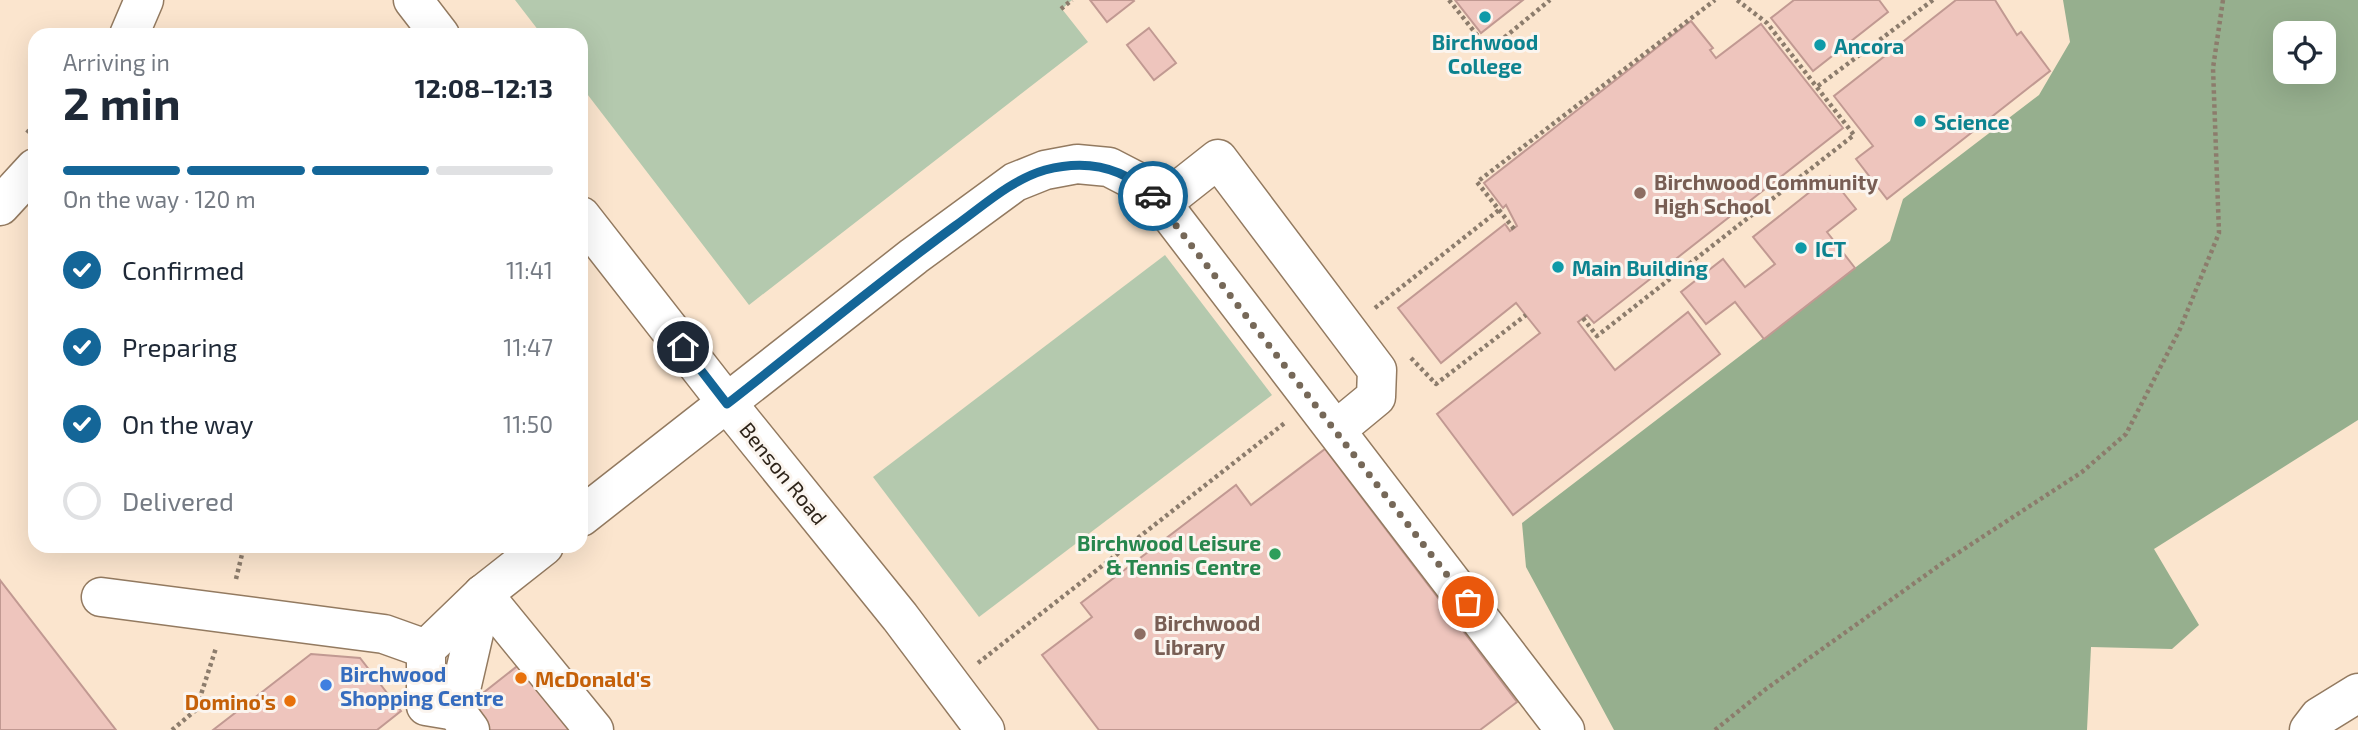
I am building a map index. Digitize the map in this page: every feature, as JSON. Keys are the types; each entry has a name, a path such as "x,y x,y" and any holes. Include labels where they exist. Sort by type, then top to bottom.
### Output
{"street":[{"path":"132,28 144,0"},
{"path":"413,0 435,28"},
{"path":"1161,204 1218,159 1377,370 1376,397 1336,430"},
{"path":"588,512 914,256 1015,183 1045,170 1077,164 1109,167 1138,182 1161,204 1565,730"},
{"path":"0,206 28,176"},
{"name":"Benson Road","path":"588,225 727,404 951,683 985,730"},
{"path":"483,594 463,720 426,706 426,649 483,594 535,553"},
{"path":"483,594 594,730"},
{"path":"101,597 384,635 426,649"},
{"path":"2309,730 2319,717 2358,693"}],"path":[{"path":"1062,9 1072,0"},
{"path":"1449,0 1489,50 1550,0"},
{"path":"1514,229 1478,182 1715,0"},
{"path":"1583,318 1597,335 1854,135 1767,23 1737,0"},
{"path":"1818,86 1933,0"},
{"path":"1715,730 1766,689 1944,562 2082,472 2126,435 2180,329 2219,233 2213,68 2223,0"},
{"path":"1379,319 1372,310 1499,210"},
{"path":"1402,348 1436,384 1526,315"},
{"path":"951,683 1298,413"}],"green space":[{"path":"515,0 1072,0 1062,9 1088,42 749,305 588,95 588,28 537,28"},
{"path":"2063,0 2358,0 2358,420 2154,549 2199,625 2172,649 2091,647 2087,730 1614,730 1526,567 1522,523 1890,241 1903,199 2039,95 2070,42"},
{"name":"Birchwood Leisure & Tennis Centre","path":"1165,255 1272,395 979,617 873,477"}],"building":[{"path":"1090,0 1133,0 1134,1 1107,22"},
{"name":"Birchwood College","path":"1455,0 1523,0 1481,33"},
{"name":"Ancora","path":"1794,0 1879,0 1888,12 1813,71 1771,18"},
{"name":"Science","path":"1956,0 1995,0 2017,35 2021,32 2050,71 1887,199 1856,159 1873,146 1834,96"},
{"name":"Main Building","path":"1691,21 1713,48 1710,50 1716,58 1761,24 1843,128 1594,323 1587,315 1578,322 1615,370 1688,312 1720,354 1513,515 1437,414 1540,333 1516,303 1441,363 1398,308 1505,224 1510,231 1517,226 1506,205 1503,208 1484,183"},
{"path":"1149,28 1176,63 1154,80 1127,45"},
{"name":"ICT","path":"1830,176 1856,209 1827,232 1855,268 1764,339 1735,302 1706,324 1681,292 1723,259 1745,287 1775,264 1753,237"},
{"name":"Birchwood Leisure & Tennis Centre","path":"1325,449 1517,702 1480,730 1099,730 1042,655 1092,617 1081,603 1236,485 1251,505"},
{"path":"0,580 116,730 0,730"},
{"name":"Birchwood Shopping Centre","path":"311,654 360,658 401,711 377,730 213,730"},
{"name":"McDonald's","path":"525,660 585,730 474,730 459,712"}],"way so far":[{"path":"1153,196 1173,218 1468,602"}],"place":[{"name":"Birchwood College","path":"1485,17"},
{"name":"Ancora","path":"1820,45"},
{"name":"Science","path":"1920,121"},
{"name":"Birchwood Community High School","path":"1640,193"},
{"name":"ICT","path":"1801,248"},
{"name":"Main Building","path":"1558,267"},
{"name":"Birchwood Leisure & Tennis Centre","path":"1275,554"},
{"name":"Birchwood Library","path":"1140,634"},
{"name":"McDonald's","path":"521,678"},
{"name":"Birchwood Shopping Centre","path":"326,685"},
{"name":"Domino's","path":"290,701"}],"route":[{"path":"683,347 727,404 914,256 1015,183 1045,170 1077,164 1109,167 1138,182 1153,196"}]}
